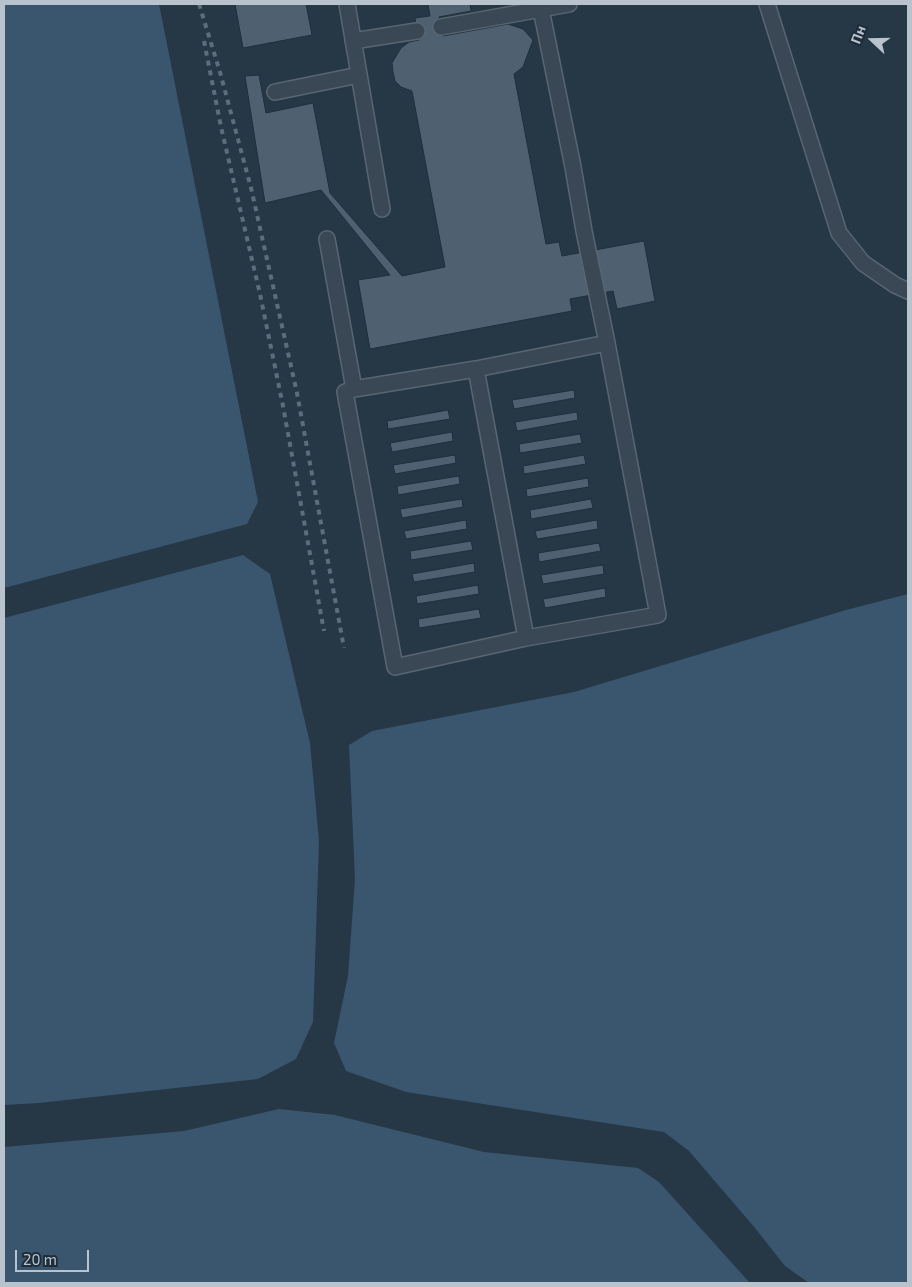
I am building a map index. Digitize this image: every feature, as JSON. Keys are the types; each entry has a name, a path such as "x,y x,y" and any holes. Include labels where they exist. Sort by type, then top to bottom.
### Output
{"lane":[{"path":"347,4 382,209"},
{"path":"441,27 541,6 570,4"},
{"path":"767,4 839,233 863,263 895,285 908,291"},
{"path":"541,6 574,168 596,294 608,344 658,615 526,638 395,667 345,392 608,344"},
{"path":"353,41 417,31"},
{"path":"275,92 359,75"},
{"path":"327,239 354,389"},
{"path":"476,369 526,638"}],"water":[{"path":"4,4 159,4 258,502 247,524 4,588"},
{"path":"243,555 270,574 310,743 319,841 313,1022 296,1059 258,1079 39,1103 4,1105 4,618"},
{"path":"908,594 908,1283 809,1283 785,1266 689,1151 664,1132 406,1092 346,1071 334,1043 348,976 355,879 349,745 372,731 574,692 846,610"},
{"path":"279,1109 335,1115 484,1152 638,1168 659,1182 750,1283 4,1283 4,1147 184,1131"}],"building":[{"path":"235,4 306,4 312,35 243,48"},
{"path":"428,4 470,4 471,11 439,17 443,36 508,24 523,29 533,40 523,67 514,74 546,244 559,242 562,256 644,241 655,301 617,309 613,291 570,299 572,311 370,349 358,280 390,275 321,190 265,203 245,76 259,75 266,113 313,103 330,193 402,276 445,267 412,91 401,87 395,81 392,63 401,48 409,42 419,40 415,18 430,16"},
{"path":"574,390 575,398 514,409 512,400"},
{"path":"448,410 450,419 388,429 387,421"},
{"path":"577,412 578,420 517,431 515,422"},
{"path":"452,432 453,441 392,452 390,443"},
{"path":"580,434 582,443 520,453 519,444"},
{"path":"455,455 456,463 395,474 393,465"},
{"path":"584,455 586,464 524,474 523,466"},
{"path":"459,476 460,484 398,495 397,486"},
{"path":"588,478 589,487 527,497 526,489"},
{"path":"462,499 463,507 402,518 400,509"},
{"path":"591,499 593,508 531,519 530,510"},
{"path":"466,520 467,529 406,539 404,531"},
{"path":"597,520 598,529 537,539 535,531"},
{"path":"471,541 473,550 411,560 410,551"},
{"path":"599,543 601,551 539,562 538,553"},
{"path":"474,563 475,572 414,582 412,574"},
{"path":"603,565 604,574 543,584 541,575"},
{"path":"478,585 479,594 417,604 416,596"},
{"path":"605,588 606,597 545,608 543,599"},
{"path":"479,609 481,618 419,628 418,619"}],"railway":[{"path":"199,4 220,72 251,188 297,393 344,648"},
{"path":"204,41 221,127 260,294 283,406 324,631"}]}
